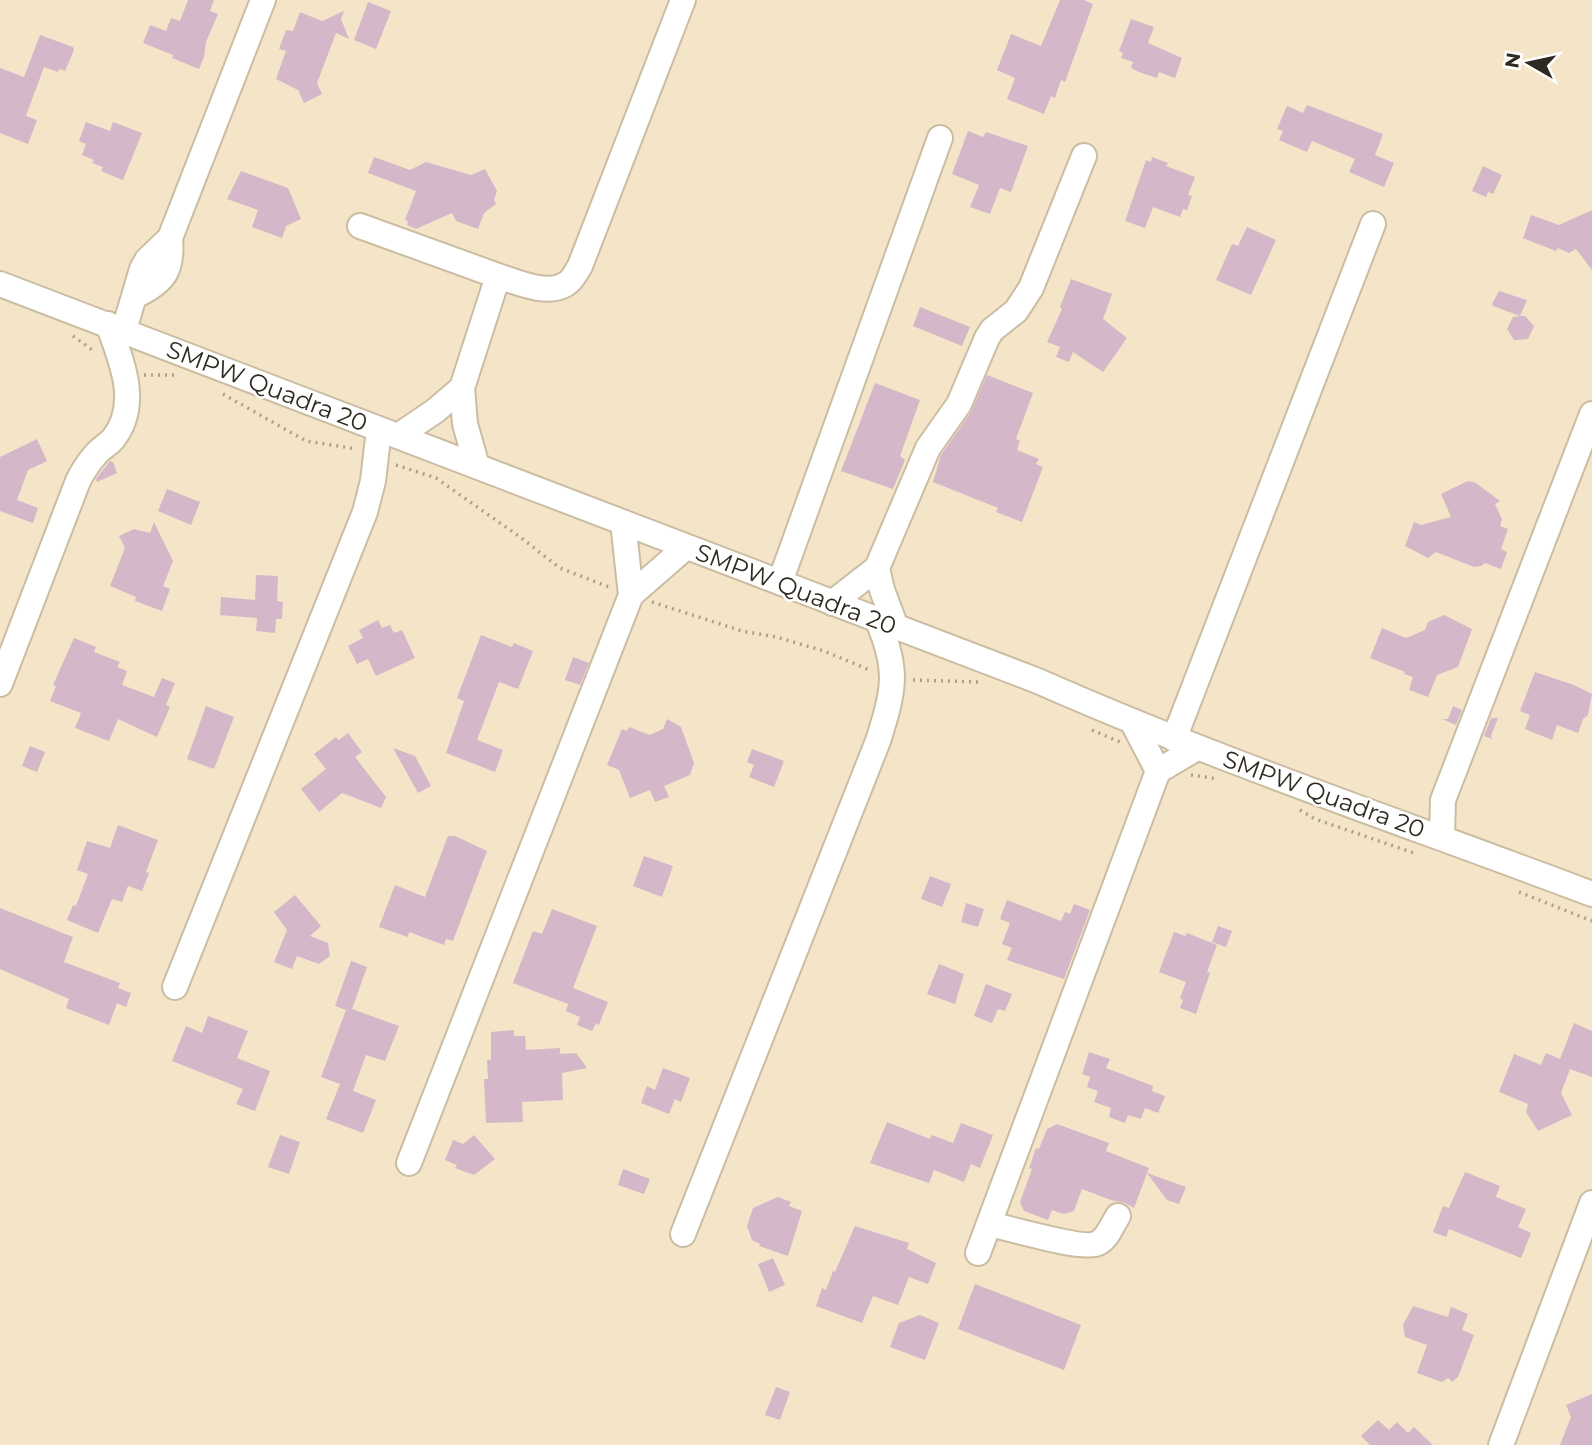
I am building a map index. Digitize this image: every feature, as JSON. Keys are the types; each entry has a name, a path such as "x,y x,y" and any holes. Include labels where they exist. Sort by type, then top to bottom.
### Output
{"street":[{"path":"0,684 78,481 97,453 113,439 121,425 126,407 126,376 116,327 135,296 147,261 170,238 263,0"},
{"path":"360,226 498,276 547,288 565,285 580,266 683,0"},
{"path":"780,582 940,138"},
{"path":"832,603 877,568 928,448 959,404 987,338 992,330 1016,311 1031,288 1084,156"},
{"path":"978,1253 1158,771 1185,744 1373,224"},
{"path":"477,467 465,424 462,388 498,276"},
{"name":"SMPW Quadra 20","path":"0,284 1038,681 1128,733 1185,744 1592,894"},
{"path":"175,987 365,512 376,458 388,433 435,411 462,388"},
{"path":"1441,837 1443,800 1592,414"},
{"path":"623,523 631,595"},
{"path":"409,1163 631,595 686,547"},
{"path":"683,1234 867,772 888,707 893,680 891,653 877,568"},
{"path":"1128,733 1158,771"},
{"path":"1408,825 1443,800"},
{"path":"1501,1445 1592,1203"},
{"path":"989,1224 1079,1245 1095,1245 1104,1239 1118,1216"}],"path":[{"path":"67,331 97,354"},
{"path":"126,376 164,373 175,375"},
{"path":"217,390 306,442 357,449 436,478 560,568 631,595 742,631 776,637 824,652 893,680 977,682 988,686"},
{"path":"1089,728 1128,733"},
{"path":"1158,771 1222,780"},
{"path":"1296,808 1315,819 1428,858"},
{"path":"1513,889 1592,921"}],"building":[{"path":"188,0 214,0 210,11 218,14 206,42 199,69 143,43 150,25 166,31 171,18 180,21"},
{"path":"1060,0 1084,0 1093,4 1065,82 1061,80 1055,98 1051,96 1044,114 1007,99 1015,78 997,70 1011,34 1041,46"},
{"path":"368,2 391,11 376,49 354,40"},
{"path":"344,11 341,19 349,39 336,33 317,83 322,94 304,103 298,90 276,79 286,51 279,49 286,30 293,31 300,12 322,21"},
{"path":"1131,19 1154,27 1148,43 1182,58 1175,78 1159,72 1157,78 1139,72 1131,68 1133,62 1121,58 1123,53 1119,51"},
{"path":"40,35 73,47 74,50 65,71 59,69 58,72 44,67 26,116 37,120 28,144 0,133 0,68 24,77"},
{"path":"1307,105 1383,134 1375,155 1394,163 1384,187 1349,172 1355,159 1312,141 1307,152 1279,140 1283,131 1277,129 1287,106 1303,113"},
{"path":"86,122 110,131 113,122 142,133 123,180 101,171 103,167 82,155 86,144 79,141"},
{"path":"968,131 983,137 986,132 1028,146 1011,192 1000,188 990,214 970,207 979,185 952,174"},
{"path":"374,157 410,170 426,162 471,175 485,169 497,191 494,200 496,204 484,213 478,229 456,221 452,213 416,229 407,225 408,221 405,220 416,191 368,173"},
{"path":"1152,157 1168,163 1166,166 1195,177 1188,195 1192,196 1187,210 1183,209 1180,217 1153,207 1145,228 1125,221 1146,160 1151,162"},
{"path":"1483,166 1502,175 1493,194 1488,192 1486,197 1472,191"},
{"path":"241,171 288,188 301,219 286,226 282,238 252,227 258,210 227,199"},
{"path":"1592,210 1592,270 1576,249 1569,253 1558,248 1556,251 1523,238 1531,215 1559,225"},
{"path":"1247,227 1276,240 1251,295 1216,280 1232,244 1238,246"},
{"path":"1071,279 1112,294 1103,319 1127,338 1103,372 1073,352 1069,362 1056,357 1060,347 1047,342 1062,309 1060,307"},
{"path":"1499,291 1527,300 1520,316 1493,306"},
{"path":"920,307 970,327 962,346 913,326"},
{"path":"1525,316 1534,326 1528,339 1514,340 1507,329 1513,317"},
{"path":"987,375 1033,393 1016,439 1020,441 1017,450 1039,459 1036,464 1043,467 1022,522 996,512 998,508 933,482 941,455 971,412"},
{"path":"875,383 920,400 900,456 905,460 893,489 841,471"},
{"path":"37,439 47,461 28,470 17,500 38,508 33,523 0,511 0,457"},
{"path":"110,461 117,473 97,482 96,479"},
{"path":"1468,481 1476,483 1500,501 1495,504 1502,519 1500,526 1508,529 1501,549 1507,552 1501,569 1485,563 1474,567 1436,552 1428,558 1405,546 1414,522 1421,525 1451,517 1441,494"},
{"path":"167,489 200,502 191,525 158,511"},
{"path":"154,522 173,561 163,586 170,589 162,611 135,601 136,597 110,586 125,548 119,536 134,529 150,533"},
{"path":"256,575 278,576 277,601 283,602 282,619 276,619 275,633 256,631 257,618 220,615 221,597 255,600"},
{"path":"1444,615 1472,629 1458,667 1437,675 1428,697 1409,690 1413,677 1370,658 1382,628 1406,638 1425,630 1428,622"},
{"path":"378,620 382,628 390,625 394,633 402,630 415,658 376,676 368,659 357,664 348,646 363,638 359,630"},
{"path":"481,635 512,647 514,643 533,651 518,689 499,682 477,740 503,750 495,772 446,753 464,701 457,698"},
{"path":"74,638 96,647 94,652 120,662 117,667 127,671 122,685 154,697 162,678 175,683 166,705 170,707 157,737 118,719 109,741 75,728 81,713 50,701 56,686 53,685"},
{"path":"573,657 589,663 580,685 565,680"},
{"path":"1535,672 1592,694 1588,715 1583,719 1578,733 1557,725 1552,740 1525,729 1530,715 1520,711"},
{"path":"206,706 234,717 214,769 187,759"},
{"path":"1453,706 1462,710 1456,725 1442,719 1448,719"},
{"path":"1491,718 1498,718 1492,739 1484,736"},
{"path":"667,719 681,727 694,763 690,775 664,786 669,797 655,802 650,790 630,798 619,770 607,765 622,729 627,731 629,727 650,735 663,729"},
{"path":"348,733 362,752 355,757 386,797 381,808 342,793 319,812 301,789 326,769 314,754 336,737 339,740"},
{"path":"30,746 45,752 37,772 22,766"},
{"path":"393,748 415,756 431,786 418,793"},
{"path":"752,749 784,761 774,787 749,777 754,765 747,762"},
{"path":"118,825 158,840 142,891 128,886 122,902 112,899 98,933 67,920 73,905 76,906 88,874 77,870 87,841 110,848"},
{"path":"448,836 455,836 487,851 453,941 446,939 444,945 409,932 408,937 379,927 395,885 425,897"},
{"path":"644,856 673,866 662,897 633,886"},
{"path":"930,876 951,884 942,907 921,899"},
{"path":"295,895 321,926 310,936 328,943 330,956 319,964 297,956 292,969 274,962 287,930 274,912"},
{"path":"1007,900 1061,921 1065,912 1070,914 1074,904 1090,910 1064,979 1007,960 1012,948 1002,944 1010,923 1000,919"},
{"path":"966,903 984,909 978,927 961,922"},
{"path":"0,908 73,937 64,962 120,983 118,988 131,993 126,1007 117,1003 109,1025 66,1008 69,999 0,969"},
{"path":"552,909 597,926 573,988 608,1002 599,1025 596,1023 592,1031 577,1025 580,1017 566,1011 568,1004 513,983 533,931 542,934"},
{"path":"1218,926 1232,931 1226,947 1212,942"},
{"path":"1174,932 1185,936 1187,933 1217,945 1196,1014 1180,1008 1183,1000 1180,998 1186,982 1159,972"},
{"path":"351,961 367,967 352,1009 399,1026 385,1061 366,1055 353,1091 376,1100 363,1133 326,1119 340,1084 321,1077 346,1010 335,1006"},
{"path":"939,964 964,974 955,1004 927,994"},
{"path":"986,984 1012,994 1005,1011 998,1009 992,1023 974,1016"},
{"path":"208,1016 248,1031 237,1058 270,1071 255,1111 236,1104 243,1089 172,1061 186,1026 202,1033"},
{"path":"1574,1023 1592,1031 1592,1077 1570,1069 1561,1093 1572,1115 1538,1131 1526,1112 1528,1104 1499,1092 1514,1054 1541,1065 1546,1053 1560,1059"},
{"path":"514,1030 514,1036 525,1036 526,1050 560,1048 560,1054 576,1053 587,1068 562,1073 563,1100 522,1102 523,1122 486,1123 484,1079 488,1079 487,1060 491,1060 491,1032"},
{"path":"1089,1052 1110,1059 1106,1068 1153,1086 1152,1091 1165,1096 1158,1113 1145,1108 1141,1119 1128,1115 1125,1123 1109,1117 1111,1108 1094,1102 1098,1091 1087,1087 1090,1077 1082,1074"},
{"path":"663,1068 690,1078 681,1102 675,1099 669,1114 641,1103 647,1086 655,1090"},
{"path":"887,1122 930,1139 932,1135 953,1143 961,1123 993,1135 980,1168 971,1164 964,1182 934,1170 929,1183 870,1163"},
{"path":"1057,1124 1109,1143 1106,1151 1149,1168 1134,1208 1082,1189 1074,1211 1064,1214 1052,1210 1048,1220 1024,1211 1020,1202 1032,1169 1029,1168 1036,1148 1039,1149 1047,1129"},
{"path":"280,1135 300,1142 289,1174 268,1167"},
{"path":"474,1135 495,1159 474,1175 455,1168 457,1165 445,1160 453,1140 463,1144"},
{"path":"623,1169 650,1179 644,1194 618,1185"},
{"path":"1465,1172 1500,1186 1496,1197 1526,1209 1518,1227 1531,1233 1521,1258 1449,1229 1446,1237 1433,1232 1443,1206 1449,1208"},
{"path":"1147,1173 1186,1187 1179,1204 1167,1200"},
{"path":"778,1197 791,1202 789,1206 802,1211 788,1256 759,1246 760,1244 752,1240 747,1226 753,1208"},
{"path":"855,1226 909,1243 907,1249 936,1263 928,1284 909,1277 898,1305 873,1296 862,1323 816,1306 822,1288 826,1290"},
{"path":"773,1258 785,1285 769,1292 758,1264"},
{"path":"975,1284 1081,1325 1064,1370 958,1329"},
{"path":"1413,1306 1448,1317 1451,1307 1468,1314 1462,1330 1474,1335 1458,1377 1452,1382 1448,1378 1442,1382 1417,1373 1427,1345 1405,1337 1403,1325"},
{"path":"920,1315 939,1323 925,1360 890,1347 899,1323"},
{"path":"776,1387 790,1392 780,1420 765,1415"},
{"path":"1592,1394 1592,1445 1560,1445 1571,1417 1566,1405"},
{"path":"1378,1420 1389,1430 1397,1422 1408,1433 1414,1427 1433,1445 1370,1445 1361,1436"}]}
